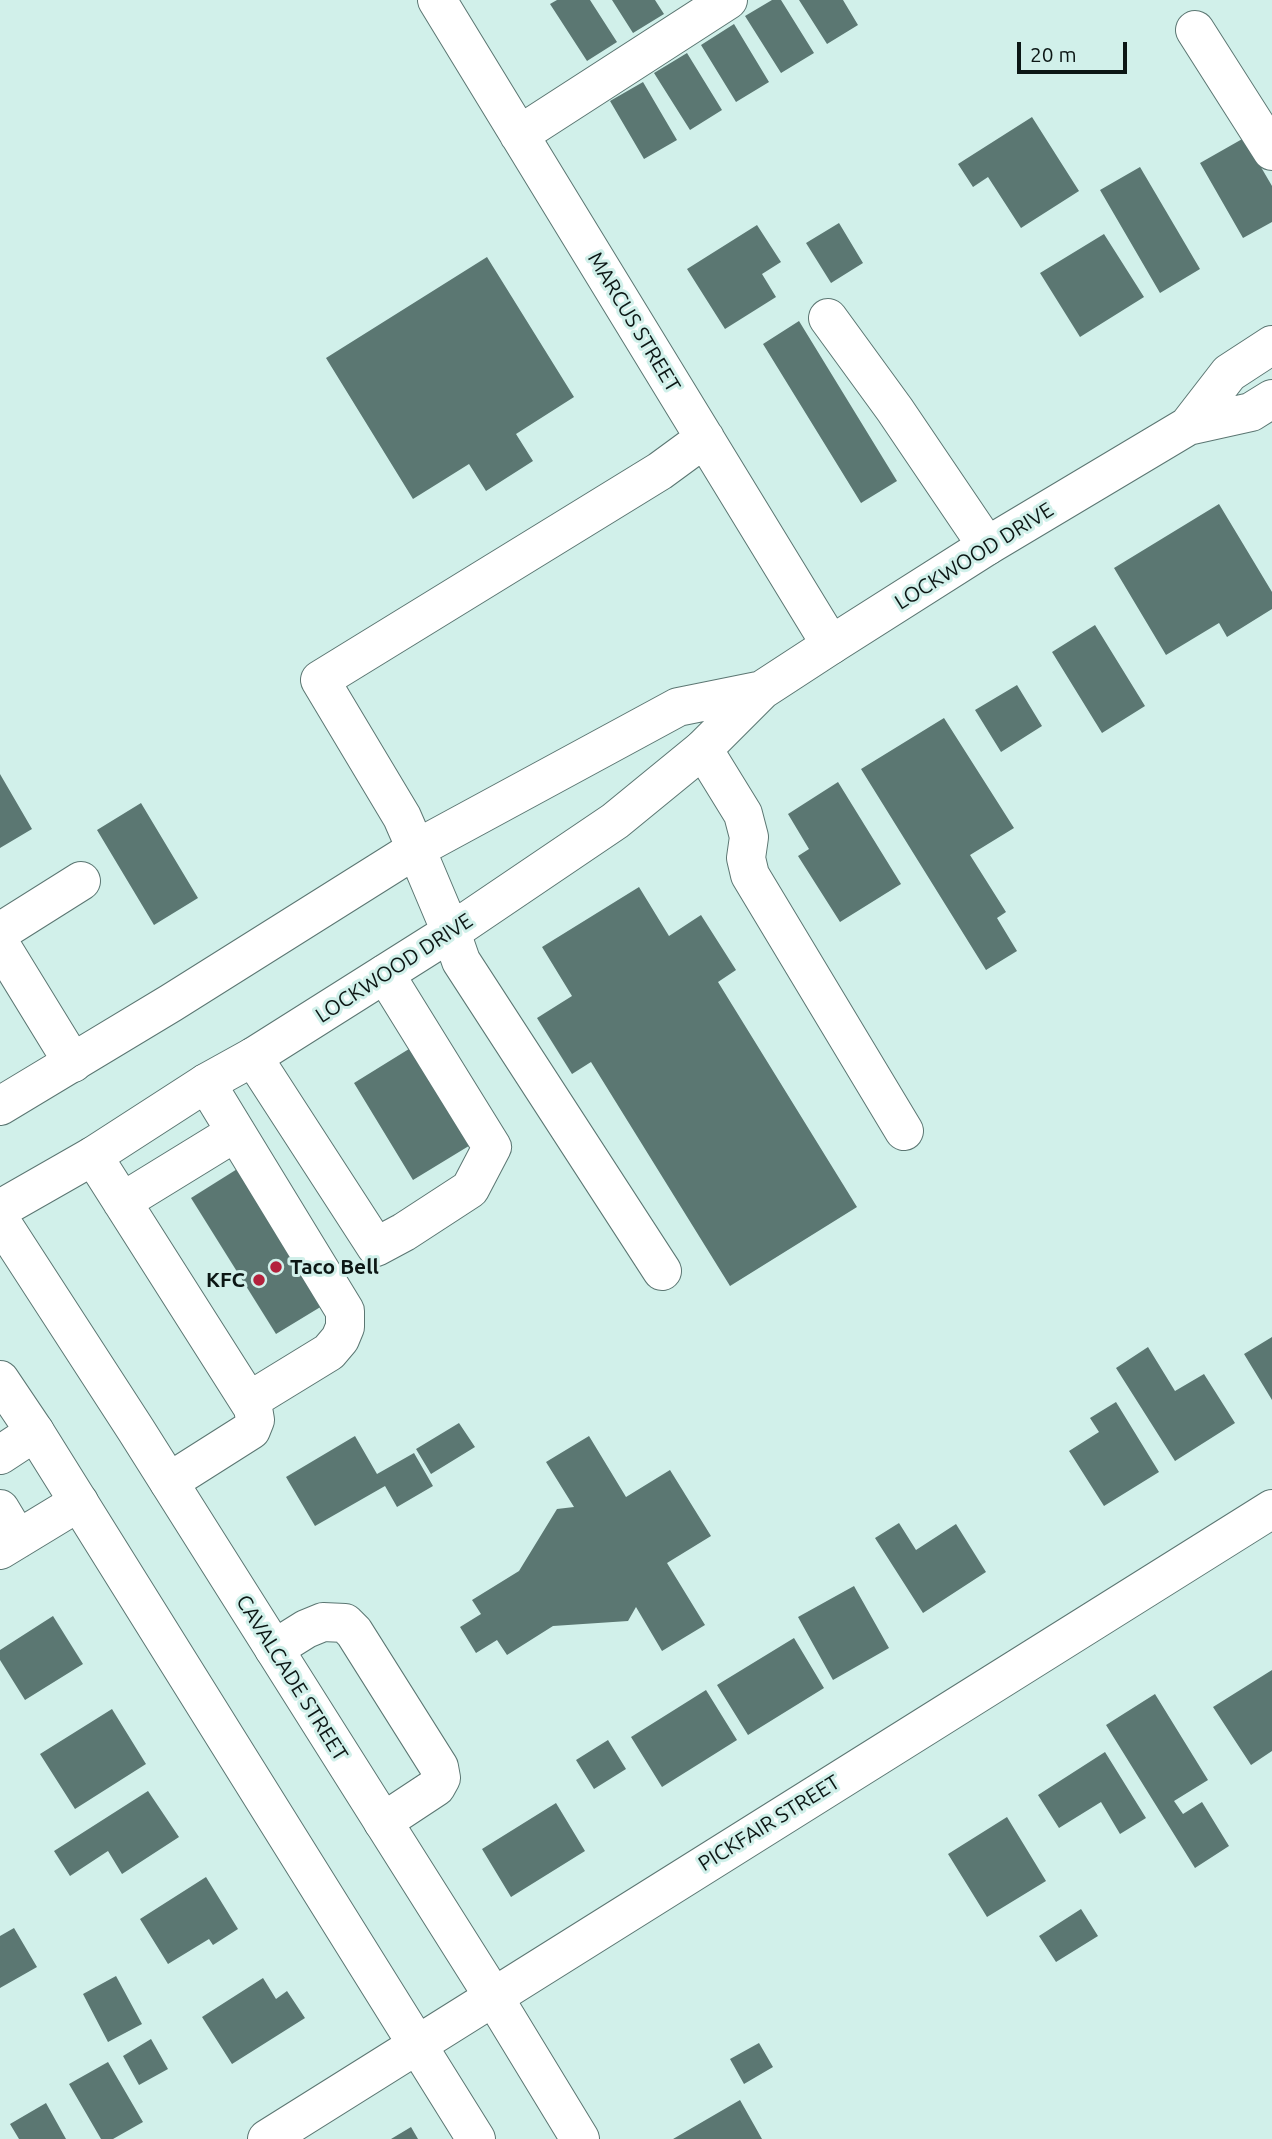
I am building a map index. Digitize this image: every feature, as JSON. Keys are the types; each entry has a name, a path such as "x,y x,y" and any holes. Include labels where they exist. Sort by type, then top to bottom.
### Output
{"main road":[{"name":"MARCUS STREET","path":"437,0 831,645"},
{"path":"519,135 728,0"},
{"path":"1195,30 1272,151"},
{"path":"828,318 895,410 987,546"},
{"name":"LOCKWOOD DRIVE","path":"1188,426 1229,373 1272,345"},
{"name":"LOCKWOOD DRIVE","path":"0,1209 93,1156 206,1083 253,1057 385,974 615,821 703,749 762,690 831,645 987,546 1188,426 1251,412 1272,400"},
{"path":"662,1271 461,961 402,817 320,680 660,471 705,438"},
{"name":"LOCKWOOD DRIVE","path":"0,1106 416,849 678,707 762,690"},
{"path":"703,749 743,814 749,838 746,858 750,875 904,1131"},
{"path":"0,932 80,881"},
{"path":"0,944 73,1063"},
{"path":"253,1057 376,1247 404,1233 470,1189 492,1147 385,974"},
{"path":"206,1083 345,1311 345,1327 340,1339 329,1352 249,1401"},
{"path":"122,1202 236,1132"},
{"path":"93,1156 253,1409 251,1430 169,1482"},
{"name":"CAVALCADE STREET","path":"0,1220 274,1648 580,2139"},
{"path":"0,1380 79,1502 475,2139"},
{"path":"0,1455 35,1432"},
{"path":"6,1533 79,1502"},
{"name":"PICKFAIR STREET","path":"267,2139 1272,1509"},
{"path":"274,1648 323,1622 345,1623 354,1632 439,1767 441,1778 436,1787 383,1822"}],"building":[{"path":"557,0 590,0 617,42 587,61 550,4"},
{"path":"612,0 655,0 664,14 633,33"},
{"path":"772,0 781,0 814,53 781,73 745,16"},
{"path":"799,0 843,0 858,25 827,44"},
{"path":"734,24 769,82 736,102 701,45"},
{"path":"687,53 722,110 690,130 654,73"},
{"path":"643,82 677,140 644,159 610,101"},
{"path":"1032,117 1079,191 1021,228 988,177 973,187 958,164"},
{"path":"1244,138 1272,186 1272,222 1243,238 1200,163"},
{"path":"1140,167 1200,269 1160,293 1100,190"},
{"path":"839,223 863,263 831,283 806,243"},
{"path":"757,225 781,262 762,274 776,297 725,329 687,269"},
{"path":"1104,234 1144,297 1080,337 1040,273"},
{"path":"487,257 574,397 516,434 533,461 486,491 469,464 413,499 326,358"},
{"path":"799,321 897,481 861,503 763,344"},
{"path":"1219,504 1272,592 1272,609 1227,637 1219,623 1166,655 1114,568"},
{"path":"1095,625 1145,706 1102,733 1052,652"},
{"path":"1017,685 1042,726 1001,752 975,710"},
{"path":"944,718 1014,828 970,855 1006,912 997,918 1017,951 986,970 861,769"},
{"path":"0,774 32,829 0,848"},
{"path":"838,782 901,884 840,922 798,856 809,849 788,814"},
{"path":"141,803 198,898 154,925 97,830"},
{"path":"639,887 669,936 701,915 736,970 718,982 857,1207 730,1286 591,1062 572,1074 537,1018 572,996 542,947"},
{"path":"417,1044 477,1141 413,1180 354,1083"},
{"path":"242,1166 327,1303 276,1334 191,1198"},
{"path":"1272,1337 1272,1400 1244,1354"},
{"path":"1148,1347 1175,1391 1204,1374 1235,1423 1175,1461 1116,1368"},
{"path":"1116,1402 1159,1472 1104,1506 1069,1451 1099,1432 1090,1418"},
{"path":"459,1423 475,1447 431,1474 416,1449"},
{"path":"355,1436 377,1474 414,1453 433,1486 397,1507 385,1486 315,1526 286,1477"},
{"path":"589,1436 626,1497 670,1470 711,1536 667,1563 705,1625 662,1651 636,1607 628,1621 553,1626 507,1655 497,1640 476,1653 460,1627 481,1614 472,1600 519,1571 557,1509 574,1507 546,1462"},
{"path":"899,1523 916,1550 956,1524 986,1572 923,1613 875,1538"},
{"path":"854,1586 889,1648 833,1680 798,1617"},
{"path":"53,1616 83,1664 25,1700 0,1660 0,1650"},
{"path":"794,1638 824,1688 748,1735 717,1685"},
{"path":"1272,1670 1272,1751 1251,1765 1213,1707"},
{"path":"706,1690 737,1740 662,1787 631,1737"},
{"path":"1155,1694 1208,1780 1174,1801 1183,1814 1202,1802 1229,1846 1195,1868 1106,1725"},
{"path":"112,1709 146,1764 75,1809 40,1754"},
{"path":"608,1740 626,1769 594,1789 576,1760"},
{"path":"1105,1752 1146,1818 1120,1834 1101,1802 1059,1828 1038,1795"},
{"path":"148,1791 179,1837 122,1874 108,1851 70,1876 54,1851"},
{"path":"556,1803 585,1851 511,1897 482,1849"},
{"path":"1007,1817 1046,1881 987,1917 948,1854"},
{"path":"206,1877 238,1929 213,1945 209,1939 168,1964 140,1919"},
{"path":"1081,1909 1098,1936 1056,1962 1039,1936"},
{"path":"14,1928 37,1967 0,1988 0,1936"},
{"path":"116,1976 142,2024 108,2042 83,1994"},
{"path":"263,1978 276,1999 287,1991 305,2018 232,2064 202,2017"},
{"path":"151,2039 168,2069 139,2085 123,2056"},
{"path":"759,2043 773,2067 744,2084 730,2059"},
{"path":"108,2062 143,2122 113,2139 101,2139 69,2084"},
{"path":"740,2100 762,2139 673,2139"},
{"path":"46,2103 66,2139 19,2139 10,2124"},
{"path":"411,2127 418,2139 391,2139"}],"place":[{"name":"Taco Bell","path":"276,1267"},
{"name":"KFC","path":"259,1280"}]}
